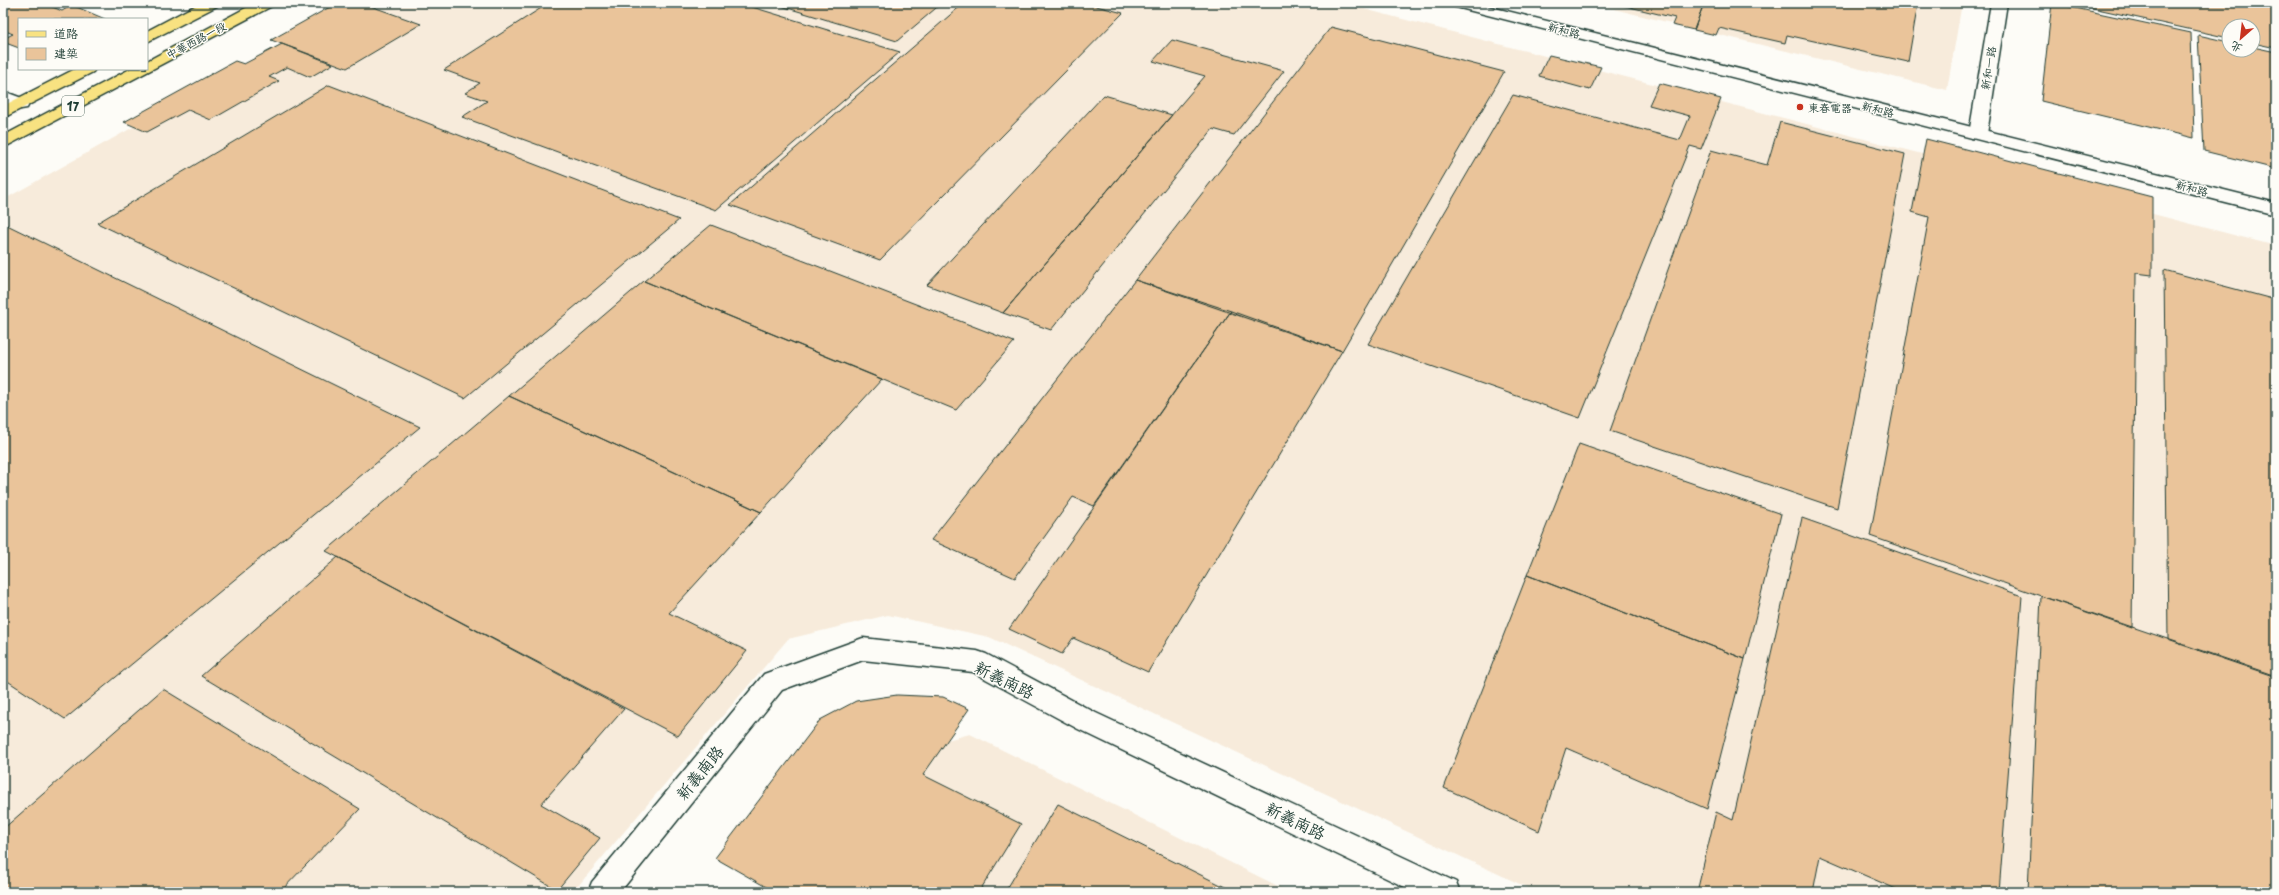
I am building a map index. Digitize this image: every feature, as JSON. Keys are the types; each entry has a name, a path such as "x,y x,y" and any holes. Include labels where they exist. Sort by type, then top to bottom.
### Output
{"main road":[{"name":"中華西路一段","path":"148,36 212,3"},
{"name":"中華西路一段","path":"148,66 267,3"},
{"name":"17","path":"3,113 85,70"},
{"name":"17","path":"3,143 140,70"}],"street":[{"name":"新和路","path":"1457,3 2276,209"},
{"name":"新和一路","path":"1978,134 1999,3"},
{"path":"3,96 21,104"},
{"name":"新義南路","path":"602,892 773,682 863,649 977,662 1087,720 1446,892"}],"shaded area":[{"path":"355,3 1341,3 2276,246 2276,892 1537,892 989,637 888,615 788,639 573,892 3,892 3,200"},
{"path":"1589,3 1962,3 1947,90"},
{"path":"970,734 1290,892 772,892 866,761"}],"building":[{"path":"3,3 43,3 62,11 72,5 103,18 18,18 18,48 3,42 3,39 13,34 3,30"},
{"path":"337,3 362,3 421,24 347,68 271,40"},
{"path":"549,3 739,3 900,52 716,210 462,117 487,101 465,93 480,83 444,70"},
{"path":"771,3 942,3 897,41"},
{"path":"964,3 1085,3 1123,13 880,260 730,205"},
{"path":"1613,3 1704,3 1694,30 1672,25 1675,18"},
{"path":"1704,3 1918,3 1908,62 1787,35 1785,43 1719,28 1716,35 1694,30"},
{"path":"2052,3 2191,33 2194,138 2041,101"},
{"path":"2070,3 2276,3 2276,48 2261,45 2261,18 2221,18 2221,36"},
{"path":"1331,27 1504,72 1342,351 1135,280"},
{"path":"2198,35 2221,40 2221,58 2261,58 2261,49 2276,52 2276,169 2204,151"},
{"path":"1172,40 1284,71 1234,135 1213,129 1051,330 1003,313 1205,76 1153,61"},
{"path":"282,44 333,64 310,77 287,67 269,77 279,81 211,120 188,110 147,132 124,122 235,61 244,64"},
{"path":"1549,55 1601,67 1590,90 1539,76"},
{"path":"1659,83 1721,99 1701,149 1690,146 1580,418 1368,344 1513,95 1680,140 1690,116 1649,105"},
{"path":"329,85 679,220 465,398 97,223"},
{"path":"1104,95 1172,115 1003,313 927,285"},
{"path":"1780,122 1905,154 1837,508 1610,431 1711,150 1767,165"},
{"path":"1926,139 2152,197 2152,275 2136,273 2132,628 1870,536 1929,217 1912,212"},
{"path":"3,223 420,427 65,719 3,678"},
{"path":"711,225 1014,342 956,410 644,281"},
{"path":"2164,270 2276,300 2276,677 2168,640"},
{"path":"1135,280 1231,311 1094,506 1073,497 1015,578 931,540"},
{"path":"644,281 882,379 761,512 509,396"},
{"path":"1231,311 1342,351 1148,672 1073,638 1062,654 1009,629"},
{"path":"509,396 761,512 669,613 747,651 678,736 326,551"},
{"path":"1579,444 1781,514 1745,659 1527,575"},
{"path":"1802,518 2022,596 1999,892 1903,892 1820,856 1813,892 1697,892 1716,812 1733,820"},
{"path":"338,557 624,709 541,804 600,838 557,890 201,676"},
{"path":"1527,575 1745,659 1707,809 1566,748 1539,831 1444,788"},
{"path":"2041,596 2276,676 2276,892 2028,892"},
{"path":"163,689 360,809 280,892 3,892 3,829"},
{"path":"897,695 943,697 969,709 923,775 1021,824 979,892 775,892 715,858 820,720 856,701"},
{"path":"1058,804 1235,892 1005,892"}],"place":[{"name":"東春電器","path":"1800,107"}]}
